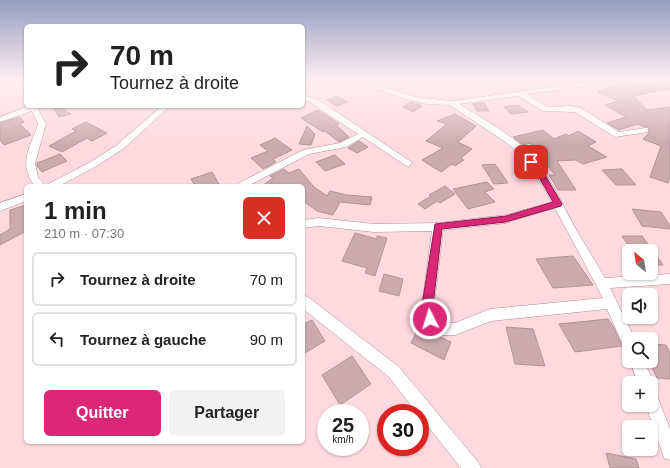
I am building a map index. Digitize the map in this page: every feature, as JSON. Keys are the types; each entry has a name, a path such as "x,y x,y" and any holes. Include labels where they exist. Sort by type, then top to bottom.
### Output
{"street":[{"path":"315,102 408,163"},
{"path":"424,102 460,102"},
{"path":"534,102 546,109 574,108 618,135 645,130"},
{"path":"452,103 507,139 522,151 540,173 602,283 624,332"},
{"path":"0,120 30,108"},
{"path":"36,108 42,124 32,153 30,170 38,184"},
{"path":"55,184 92,165 120,147 164,108"},
{"path":"244,184 306,152 343,145 363,134"},
{"path":"0,207 24,198"},
{"path":"305,224 319,222 374,228 438,226 506,219 558,204"},
{"path":"438,226 428,305 430,319 441,329 455,329 490,315 611,303"},
{"path":"602,283 670,279"},
{"path":"305,303 394,372 472,468"},
{"path":"656,412 670,452"}],"building":[{"path":"330,102 348,102 337,106"},
{"path":"411,102 422,106 413,112 403,107"},
{"path":"615,102 639,102 647,110 670,107 670,177 668,183 650,177 661,146 643,139 649,133 649,127 644,127 638,124 619,130 607,123 626,117 605,105"},
{"path":"484,103 489,111 477,111 473,104"},
{"path":"518,105 528,112 511,114 504,107"},
{"path":"53,108 61,108 71,114 59,117"},
{"path":"318,110 339,124 336,125 349,137 339,142 325,131 323,132 301,118"},
{"path":"455,114 476,126 458,142 472,149 461,158 464,160 455,166 452,164 441,172 422,160 443,148 426,141 447,124 437,121"},
{"path":"20,117 24,122 20,124 31,135 4,145 0,140 0,123"},
{"path":"86,122 107,133 92,141 87,138 62,152 49,146 76,131 72,129"},
{"path":"307,126 315,134 311,145 299,144"},
{"path":"543,130 554,139 566,134 569,136 578,131 596,142 588,146 607,157 583,164 576,160 557,161 576,190 558,190 549,175 555,175 530,143 523,145 513,137"},
{"path":"275,138 292,150 273,159 276,162 263,169 251,158 268,151 260,145"},
{"path":"359,141 368,147 357,153 348,148"},
{"path":"60,154 67,161 42,172 37,166 37,163"},
{"path":"335,155 345,164 325,171 316,162"},
{"path":"495,164 508,183 494,184 482,165"},
{"path":"284,169 289,173 299,169 314,187 327,196 330,191 347,195 372,197 370,205 340,202 333,215 317,211 305,202 305,184 265,184 273,178 270,176"},
{"path":"622,169 636,185 616,185 602,170"},
{"path":"212,172 219,184 194,184 191,179"},
{"path":"487,182 494,189 485,192 495,202 468,209 453,189"},
{"path":"445,186 455,194 440,203 437,201 425,209 418,204 431,196 429,195"},
{"path":"24,206 24,232 0,245 0,235 10,229 10,210"},
{"path":"632,209 661,212 670,226 670,229 642,226"},
{"path":"355,233 377,239 377,236 387,238 375,276 365,273 367,268 342,261"},
{"path":"622,236 642,236 648,244 627,244"},
{"path":"573,256 593,285 553,288 536,259"},
{"path":"658,258 663,265 658,265"},
{"path":"384,274 403,279 399,296 379,291"},
{"path":"608,319 622,346 575,352 559,324"},
{"path":"312,320 325,341 305,353 305,323"},
{"path":"419,327 451,342 444,360 411,343"},
{"path":"506,327 533,329 545,366 515,364"},
{"path":"658,344 666,345 670,353 670,379 658,378 658,376 656,376 652,368 658,368"},
{"path":"352,356 371,384 339,404 322,375"},
{"path":"606,453 636,459 639,468 610,468"}],"route":[{"path":"430,319 428,305 438,226 506,219 558,204 540,173 531,162"}]}
